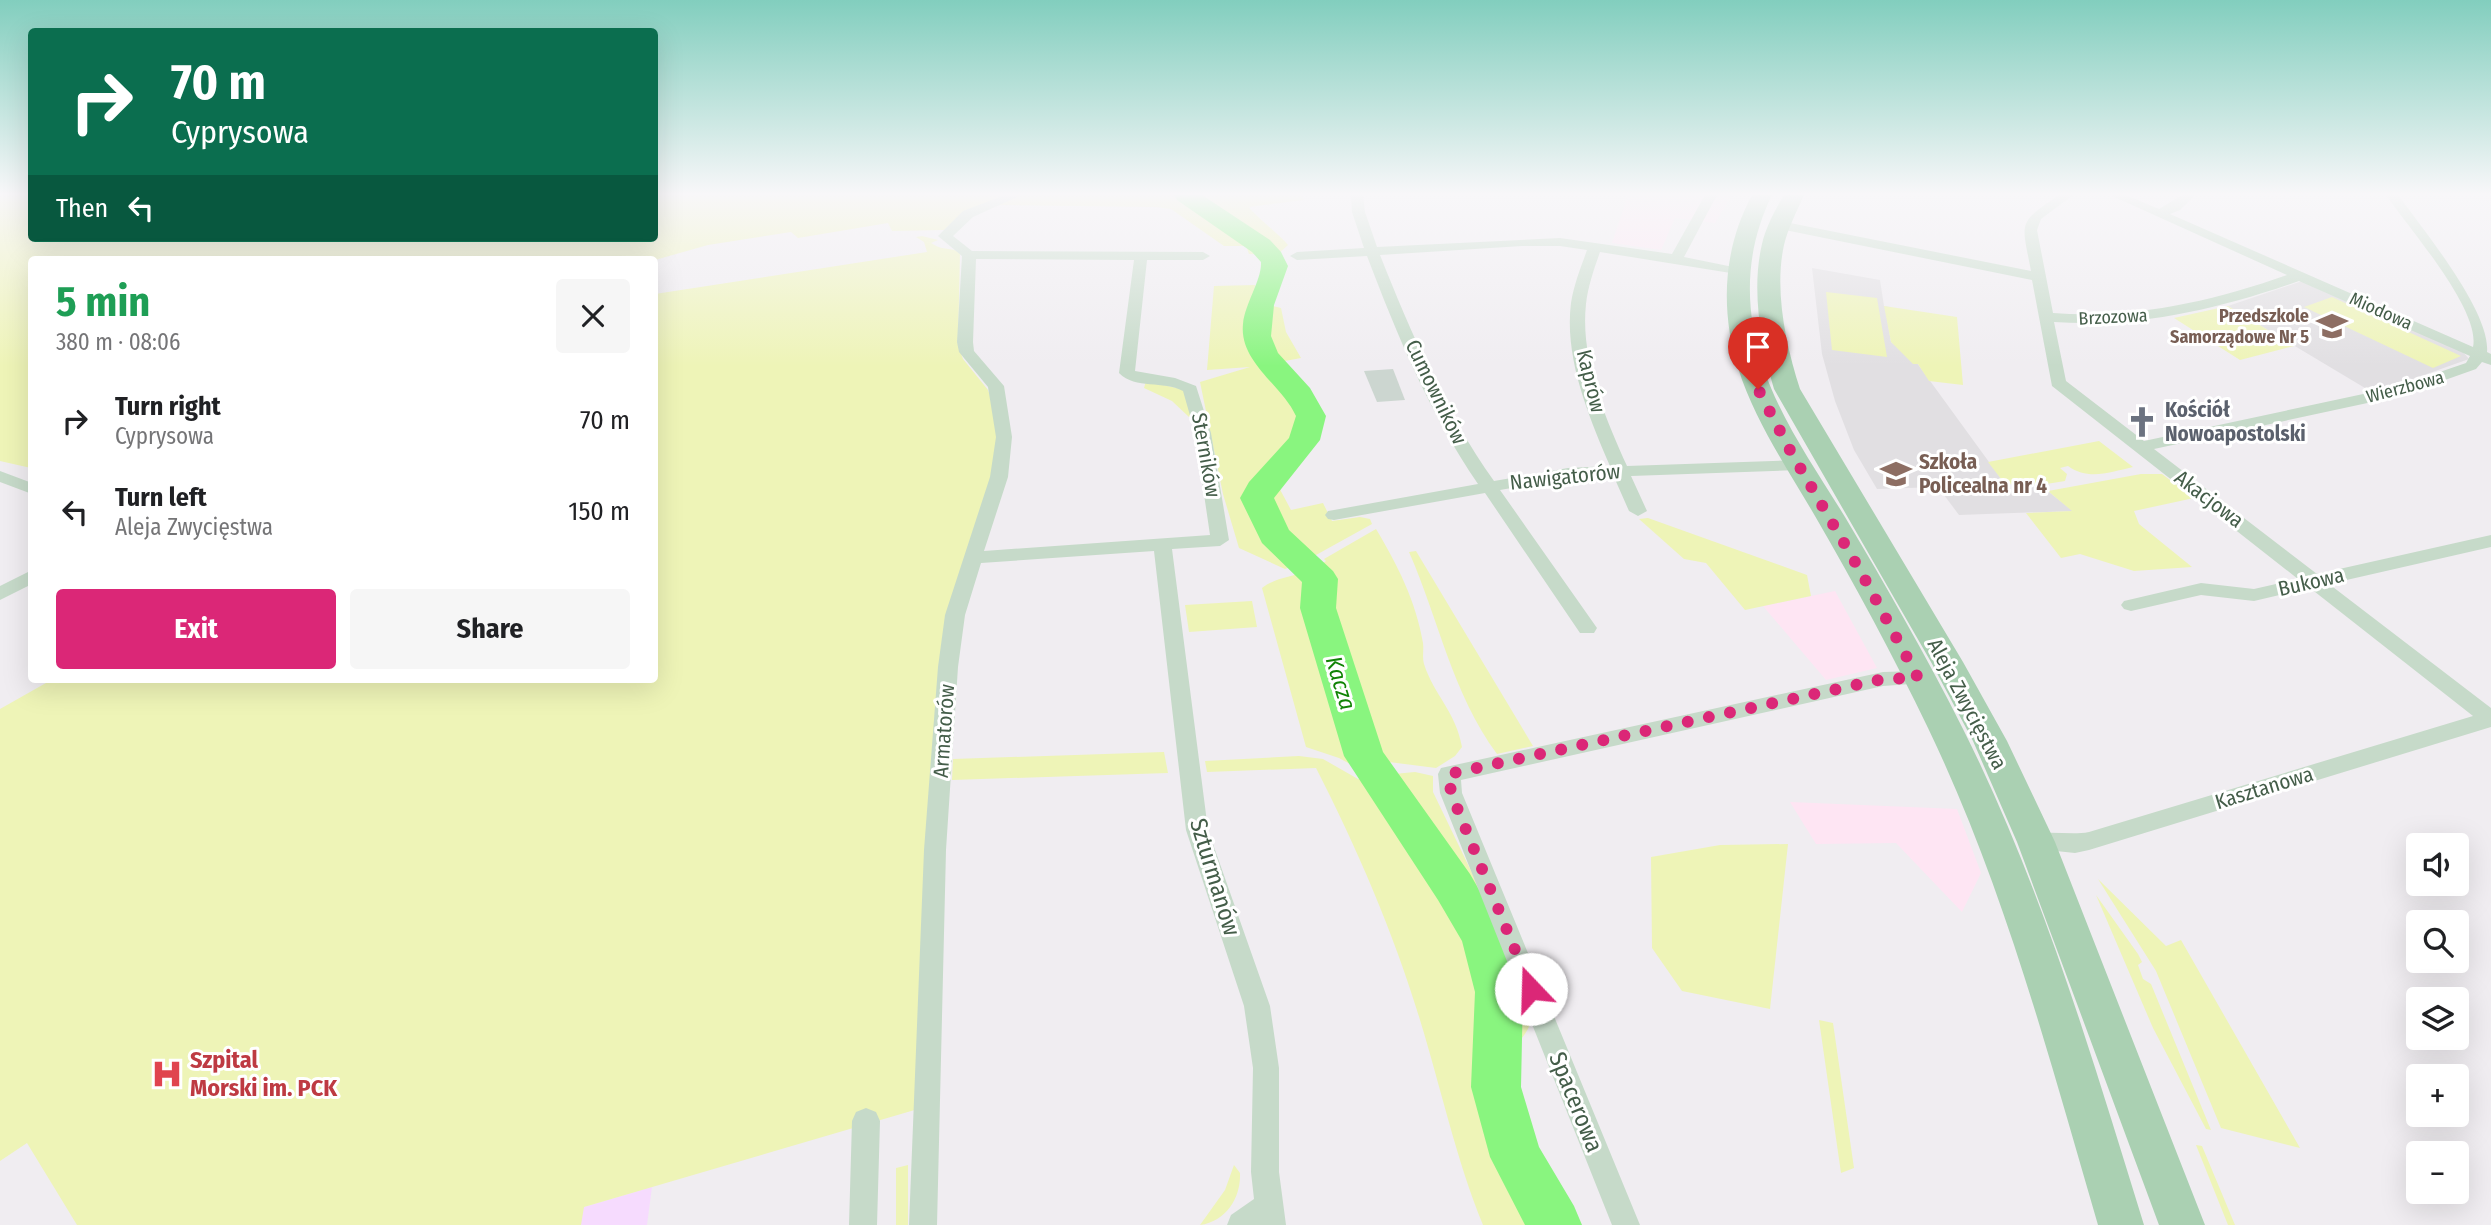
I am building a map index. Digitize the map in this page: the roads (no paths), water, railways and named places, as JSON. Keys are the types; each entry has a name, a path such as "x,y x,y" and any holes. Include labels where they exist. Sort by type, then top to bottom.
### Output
{"main road":[{"name":"Aleja Zwycięstwa","path":"1742,252 1737,301 1750,365 1770,415 1862,574 1955,749 2005,869 2073,1060 2121,1225"},
{"name":"Aleja Zwycięstwa","path":"1773,252 1771,275 1777,353 1787,389 1947,662 1990,741 2036,842 2182,1225"}],"street":[{"path":"965,252 969,255 1203,256"},
{"path":"1297,256 1354,252"},
{"name":"Cumowników","path":"1373,252 1442,414 1488,486 1587,628"},
{"name":"Kaprów","path":"1593,252 1578,307 1581,348 1591,397 1638,511"},
{"path":"1633,252 1738,272"},
{"path":"1675,259 1679,252"},
{"path":"1946,252 2039,277"},
{"name":"Akacjowa","path":"2034,252 2059,383 2491,719"},
{"name":"Miodowa","path":"2247,252 2484,357"},
{"path":"2433,252 2468,300 2483,338 2484,357"},
{"name":"Armatorów","path":"923,1225 935,850 955,615 999,477 1004,438 996,386 967,352 965,342 969,255"},
{"name":"Sterników","path":"1141,255 1128,373 1136,378 1171,381 1190,389 1203,433 1220,540 1162,545"},
{"name":"Brzozowa","path":"2046,317 2109,320 2183,311 2231,300 2301,275"},
{"name":"Wierzbowa","path":"2141,447 2429,383 2471,366 2484,357"},
{"name":"Nawigatorów","path":"1335,515 1568,473 1798,465"},
{"path":"0,476 28,487"},
{"name":"Bukowa","path":"2131,604 2201,589 2254,595 2491,541"},
{"path":"975,558 1162,545"},
{"name":"Szturmanów","path":"1162,545 1197,830 1257,1006 1266,1068 1265,1172 1270,1216 1241,1225"},
{"path":"0,594 28,578"},
{"name":"Spacerowa","path":"1626,1225 1451,793 1449,774 1883,679 1918,678"},
{"name":"Kasztanowa","path":"2036,842 2075,844 2089,841 2491,719"},
{"path":"863,1225 866,1121"}],"waterway":[{"name":"Kacza","path":"1267,252 1274,262 1274,270 1259,312 1257,336 1266,356 1299,395 1311,416 1304,440 1261,489 1257,498 1274,535 1320,579 1318,608 1364,756 1454,887 1484,938 1499,992 1496,1087 1516,1157 1555,1225"}],"place":[{"name":"Przedszkole Samorządowe Nr 5","path":"2332,326"},
{"name":"Kościół Nowoapostolski","path":"2142,422"},
{"name":"Szkoła Policealna nr 4","path":"1896,474"},
{"name":"Szpital Morski im. PCK","path":"167,1074"}]}
